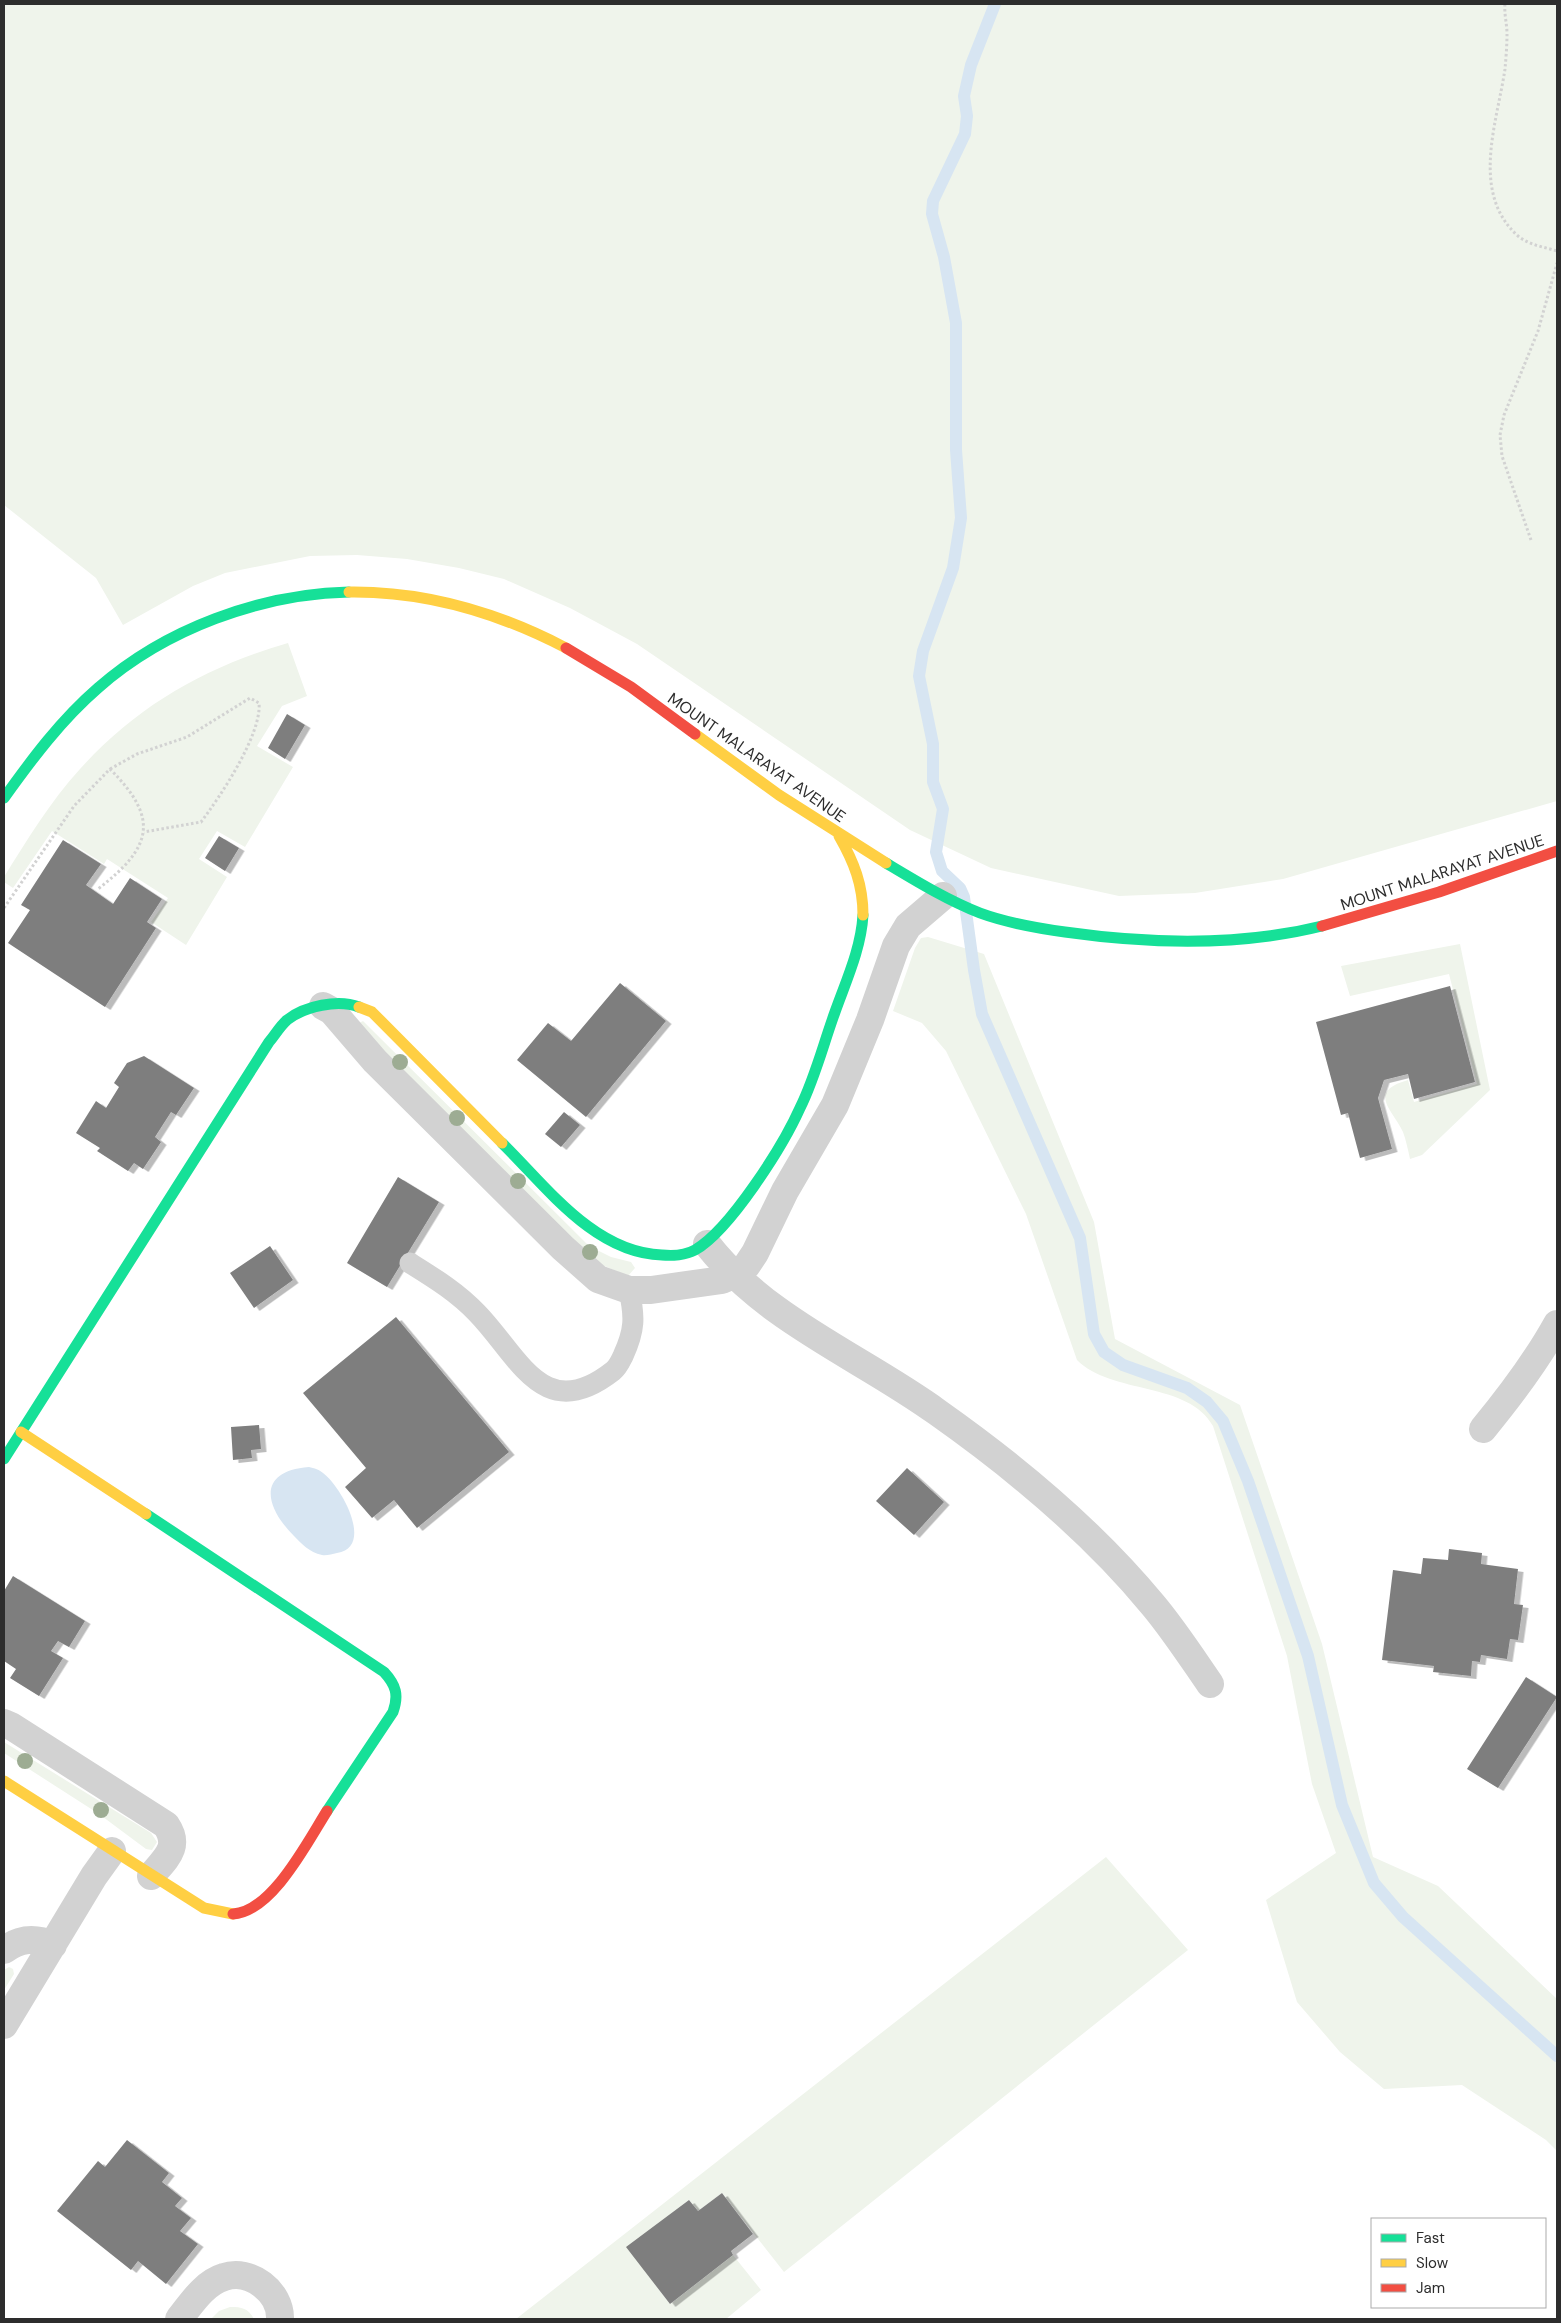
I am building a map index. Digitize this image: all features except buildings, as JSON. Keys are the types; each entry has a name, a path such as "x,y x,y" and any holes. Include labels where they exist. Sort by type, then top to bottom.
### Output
{"street":[{"name":"MOUNT MALARAYAT AVENUE","path":"4,798 46,742 80,704 115,674 160,645 248,605 315,592 357,590 413,594 468,607 520,625 566,647 629,686 762,784 839,836 946,898 983,914 1030,926 1101,938 1154,942 1259,938 1312,929 1420,899 1557,852"},
{"path":"4,1459 268,1042 288,1020 311,1008 346,1002 372,1012 576,1216 599,1234 635,1250 663,1256 694,1251 707,1244 728,1221 794,1120 808,1088 856,951 863,919 863,888 856,865 839,836"},
{"path":"324,1006 332,1011 375,1060 563,1248 598,1279 629,1290 651,1290 678,1284 722,1280 736,1274 747,1265 755,1253 785,1191 835,1105 870,1020 896,946 908,926 946,898"},
{"path":"707,1244 758,1294 829,1345 936,1411 1001,1460 1062,1512 1115,1562 1154,1606 1210,1684"},
{"path":"1483,1429 1539,1356 1557,1324"},
{"path":"4,1781 151,1876 215,1912 228,1916 240,1915 251,1910 280,1883 393,1712 398,1700 396,1689 384,1672 21,1432"},
{"path":"4,1723 166,1825 173,1837 172,1849 151,1876"},
{"path":"4,2026 94,1876 112,1851"},
{"path":"4,1950 14,1943 32,1938 53,1945"},
{"path":"180,2319 194,2299 210,2284 224,2277 237,2275 262,2284 274,2296 280,2319"}],"lane":[{"path":"410,1263 460,1296 487,1324 512,1358 528,1374 560,1392 579,1392 597,1384 617,1368 631,1338 634,1314 629,1290"}],"path":[{"path":"1505,4 1507,34 1505,67 1490,156 1491,186 1497,207 1518,236 1530,243 1557,251"},
{"path":"1531,540 1502,456 1500,435 1504,415 1538,331 1557,263"},
{"path":"4,908 74,806 110,769 137,754 187,737 250,698 258,703 260,712 244,751 221,795 201,822 144,832"},
{"path":"98,889 116,876 134,855 144,832 144,818 136,801 122,781 110,769"}],"shaded area":[{"path":"4,4 1557,4 1557,801 1283,879 1195,893 1119,896 991,868 910,830 637,644 570,608 504,579 459,568 407,559 357,555 310,556 225,573 193,586 123,625 96,578 4,505"},
{"path":"288,643 307,696 282,706 257,746 293,767 245,847 217,831 199,859 227,877 186,945 151,922 168,898 107,859 104,864 52,831 13,888 4,882 4,877 39,821 59,795 102,746 125,726 150,707 201,677 229,664"},
{"path":"928,937 984,954 1094,1222 1115,1339 1240,1405 1322,1644 1373,1857 1438,1886 1557,1999 1557,2151 1546,2140 1462,2085 1384,2089 1340,2052 1297,2002 1266,1900 1336,1853 1312,1784 1287,1656 1213,1426 1201,1412 1186,1402 1110,1379 1092,1371 1077,1360 1026,1214 946,1051 922,1023 893,1011 915,948 921,938"},
{"path":"1460,944 1490,1090 1422,1155 1410,1159 1403,1132 1386,1102 1385,1096 1388,1090 1408,1080 1414,1102 1477,1084 1449,974 1350,996 1341,966"},
{"path":"363,1021 589,1246 611,1257 631,1262 635,1268 628,1276 595,1262 386,1053 359,1023"},
{"path":"4,1742 151,1833 157,1842 152,1850 146,1849 99,1814 4,1753"},
{"path":"1106,1857 1188,1950 784,2272 722,2193 698,2211 689,2200 627,2247 670,2304 733,2255 761,2290 726,2319 516,2319"},
{"path":"9,1967 13,1969 14,1974 4,1990 4,1970"},
{"path":"230,2307 244,2309 254,2319 211,2319 219,2311"}],"water":[{"path":"309,1467 320,1471 330,1480 345,1502 351,1516 354,1528 353,1540 348,1548 337,1553 322,1555 306,1547 284,1525 276,1513 272,1502 271,1492 273,1483 280,1475 292,1470"}],"waterway":[{"path":"995,4 971,65 964,96 967,116 965,134 933,201 932,214 944,257 956,323 956,450 961,518 953,568 923,651 919,676 933,744 933,782 943,809 936,852 942,871 960,888 964,897 982,1014 1080,1238 1094,1334 1104,1352 1123,1365 1187,1388 1207,1402 1223,1421 1248,1481 1308,1656 1342,1805 1374,1883 1403,1917 1557,2056"}],"traffic: fast":[{"path":"4,798 36,754 84,700 124,667 153,648 183,632 248,608 315,594 349,592"},
{"path":"886,863 968,908 990,917 1032,927 1129,939 1194,941 1258,937 1322,926"},
{"path":"502,1143 573,1214 593,1230 614,1243 637,1251 662,1255 679,1255 695,1250 709,1240 739,1206 769,1164 792,1124 810,1085 852,965 862,928 863,915"},
{"path":"4,1459 269,1042 287,1020 303,1011 332,1004 359,1007"},
{"path":"146,1514 384,1672 391,1681 396,1695 393,1712 327,1811"}],"traffic: slow":[{"path":"349,592 406,595 461,606 515,624 566,648"},
{"path":"695,734 779,795 886,863"},
{"path":"839,836 857,874 863,904 863,915"},
{"path":"359,1007 372,1012 502,1143"},
{"path":"21,1432 146,1514"},
{"path":"4,1781 204,1908 233,1914"}],"traffic: jam":[{"path":"566,648 631,687 695,734"},
{"path":"1322,926 1439,892 1557,851"},
{"path":"233,1914 247,1910 261,1901 275,1888 288,1873 327,1811"}]}
